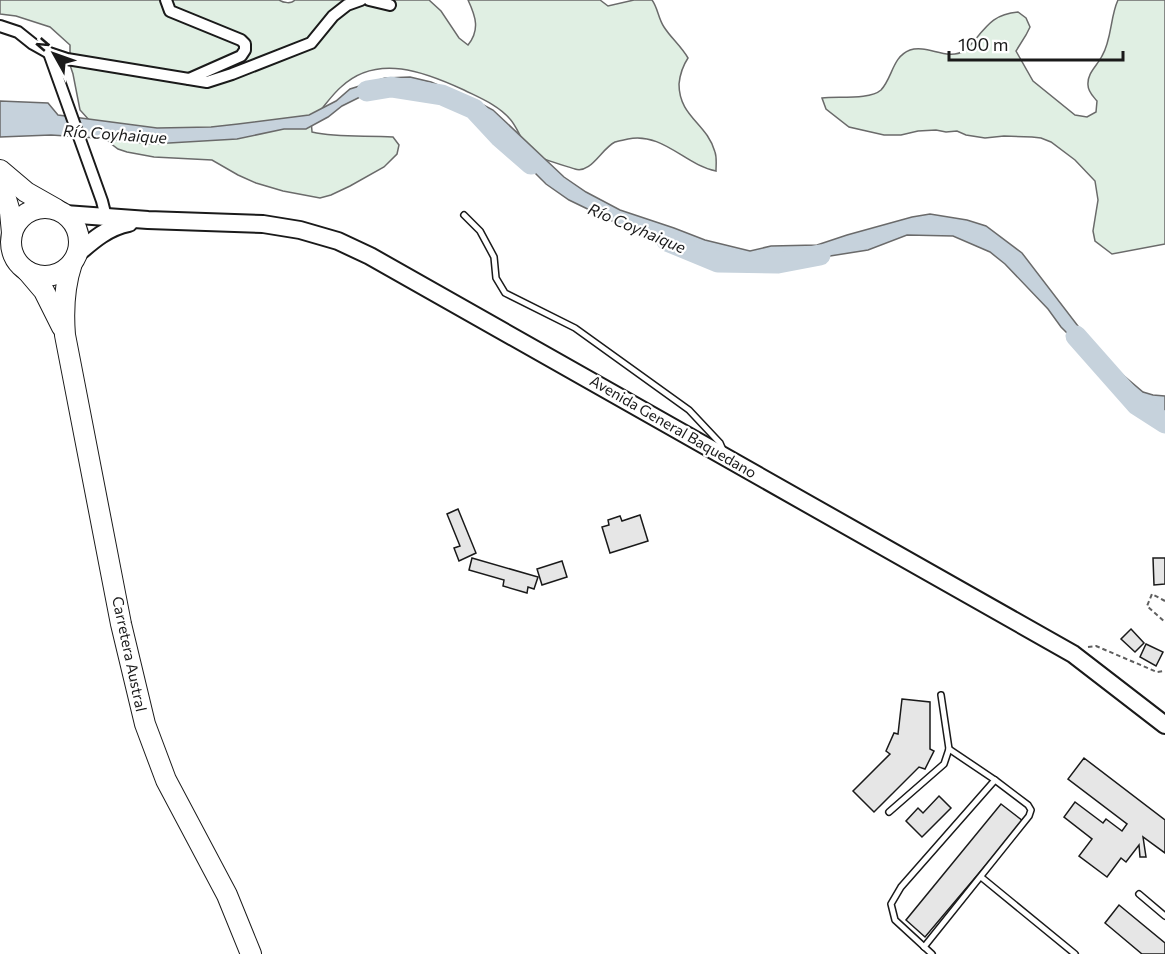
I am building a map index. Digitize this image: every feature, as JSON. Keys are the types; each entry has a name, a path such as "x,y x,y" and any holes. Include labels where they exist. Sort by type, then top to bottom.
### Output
{"highway":[{"path":"0,170 26,192 71,219 78,232 79,247 74,259 66,269 50,276 42,276 26,270 15,258 11,241 10,212 0,179"},
{"path":"12,233 20,220 33,210 40,208 61,212"},
{"name":"Carretera Austral","path":"74,259 65,292 65,335 121,624 145,724 166,780 227,895 251,954"},
{"name":"Carretera Austral","path":"26,270 44,291 65,335"}],"main road":[{"name":"Avenida General Baquedano","path":"61,212 148,220 263,224 300,230 338,241 370,256 1073,654 1165,725"},
{"name":"Avenida General Baquedano","path":"74,259 89,243 110,229 123,224 148,220"}],"street":[{"path":"166,0 170,11 241,40 245,44 245,50 241,56 188,79"},
{"path":"0,26 18,32 49,53 67,59 207,82 311,43 333,16 346,5 361,0"},
{"path":"369,0 390,4"},
{"path":"49,53 106,217"}],"lane":[{"path":"464,215 480,231 494,258 496,278 505,293 575,328 688,410 720,443 726,458"},
{"path":"889,812 944,764 949,749 941,695"},
{"path":"924,947 1029,816 1031,810 1028,805 995,780 949,749"},
{"path":"932,954 895,920 891,904 900,887 995,780"},
{"path":"981,877 1075,954"},
{"path":"1139,894 1165,916"}],"path":[{"path":"1165,601 1152,594 1147,606 1165,621"},
{"path":"1079,658 1089,646 1096,646 1157,672 1165,671"}],"green space":[{"path":"0,0 279,0 287,3 295,0 429,0 441,11 459,38 468,45 474,34 476,23 468,0 600,0 608,6 634,0 652,0 664,27 688,58 680,77 680,95 688,112 711,142 716,157 716,171 705,168 663,144 641,138 615,142 586,168 575,169 541,158 533,153 526,146 510,119 488,102 433,77 401,69 385,68 355,77 341,87 314,120 312,132 342,136 393,137 399,145 397,154 384,167 331,195 320,198 283,191 256,183 212,160 154,157 118,149 80,110 70,65 70,45 50,27 16,16 0,14"},
{"path":"1118,0 1165,0 1165,244 1112,254 1095,241 1093,231 1098,200 1095,181 1075,160 1051,142 1032,137 985,138 957,131 936,130 884,135 849,127 826,109 822,98 876,93 885,85 896,62 904,53 923,49 957,54 967,49 993,21 1003,15 1018,12 1026,18 1030,27 1016,51 1033,81 1075,115 1087,117 1096,112 1097,101 1089,90 1089,77 1105,49"}],"water":[{"path":"410,77 431,82 493,110 564,177 586,192 620,210 705,240 750,251 771,246 817,245 912,217 930,214 967,220 986,226 1022,253 1094,347 1123,375 1143,392 1165,396 1165,430 1145,413 1130,392 1061,327 1048,309 1005,264 990,252 953,236 907,235 868,250 811,259 753,264 671,246 569,200 546,184 496,130 432,90 401,85 360,97 306,129 284,129 237,139 152,144 51,135 0,137 0,101 48,103 58,115 157,128 211,127 309,115 336,101 350,89 385,78"}],"building":[{"path":"458,509 476,553 459,561 454,548 460,546 447,514"},
{"path":"640,515 648,541 610,553 602,527 609,525 608,520 620,516 622,521"},
{"path":"472,558 538,577 534,589 528,587 527,593 503,586 504,580 469,570"},
{"path":"1153,558 1165,558 1165,584 1154,585"},
{"path":"562,561 567,577 542,585 537,569"},
{"path":"1131,629 1144,643 1135,652 1121,639"},
{"path":"1146,644 1163,652 1156,666 1140,657"},
{"path":"902,699 930,702 930,749 934,751 925,769 919,767 874,812 853,791 890,754 886,751 894,733 898,734"},
{"path":"1084,758 1165,820 1165,853 1143,837 1146,857 1140,857 1139,845 1126,862 1121,858 1107,877 1079,856 1092,839 1064,817 1075,802 1103,823 1106,819 1122,831 1127,824 1068,779"},
{"path":"939,796 951,808 922,837 906,821 918,808 923,813"},
{"path":"1001,804 1023,821 925,937 906,920"},
{"path":"1119,905 1165,943 1165,954 1142,954 1105,923"}],"waterway":[{"name":"Río Coyhaique","path":"367,91 391,87 442,95 474,109 500,137 531,164"},
{"name":"Río Coyhaique","path":"667,241 718,262 778,263 820,255"},
{"name":"Río Coyhaique","path":"1076,336 1137,405 1165,423"}]}
